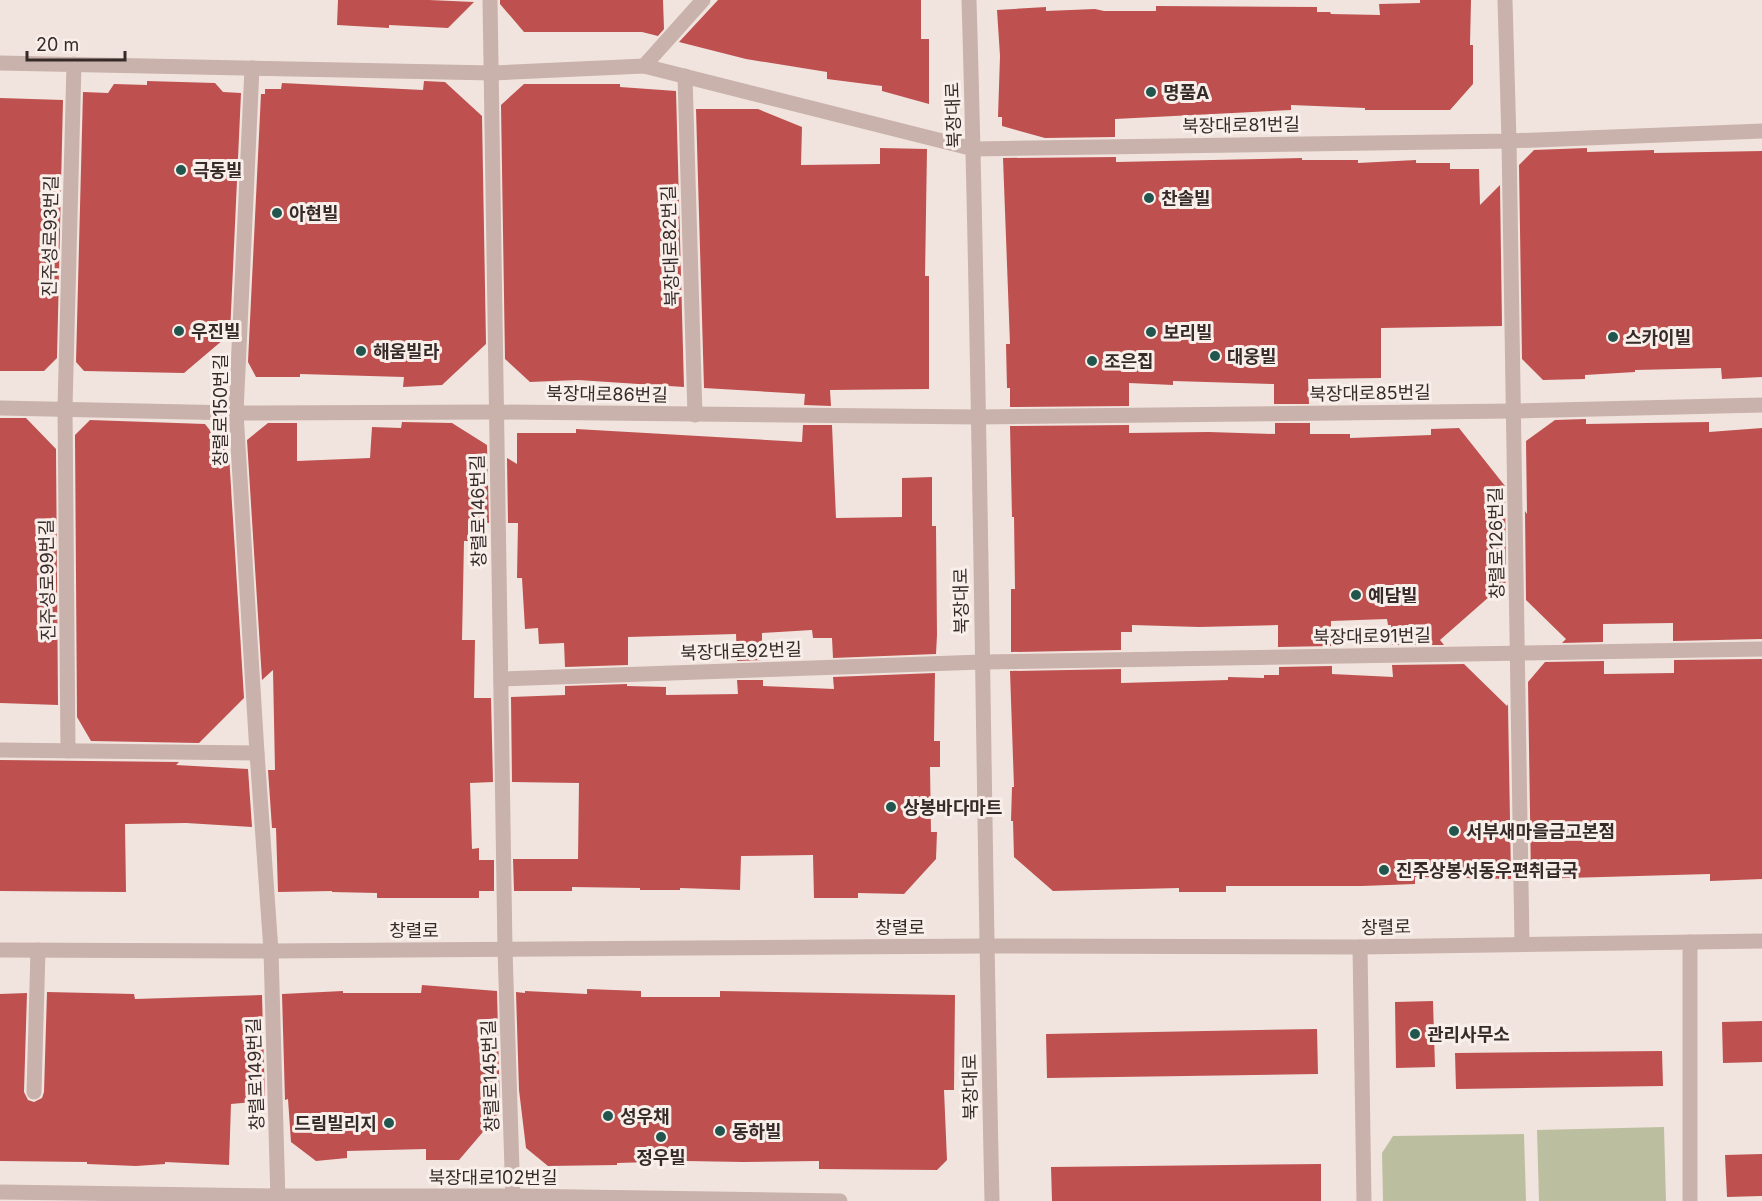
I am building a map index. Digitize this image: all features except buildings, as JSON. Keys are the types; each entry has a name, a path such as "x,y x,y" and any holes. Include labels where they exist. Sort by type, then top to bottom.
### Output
{"street":[{"path":"490,0 493,73"},
{"path":"644,66 703,0"},
{"name":"북장대로","path":"969,0 974,149 992,1201"},
{"path":"1505,0 1509,141"},
{"path":"0,63 493,73 644,66 974,149"},
{"name":"진주성로93번길","path":"65,408 74,64"},
{"name":"창렬로150번길","path":"252,68 236,413 271,951"},
{"name":"창렬로146번길","path":"493,73 505,949"},
{"name":"북장대로82번길","path":"685,76 694,415"},
{"name":"북장대로81번길","path":"974,149 1509,141 1762,131"},
{"name":"창렬로126번길","path":"1509,141 1522,944"},
{"name":"북장대로85번길","path":"978,417 1513,411 1762,405"},
{"path":"0,408 236,413"},
{"name":"진주성로99번길","path":"65,408 68,751"},
{"name":"북장대로86번길","path":"236,413 496,412 978,417"},
{"name":"북장대로91번길","path":"982,662 1762,649"},
{"name":"북장대로92번길","path":"501,679 982,662"},
{"path":"0,750 257,753"},
{"name":"창렬로","path":"0,950 271,951 986,946 1360,947 1762,941"},
{"path":"1690,942 1690,1201"},
{"path":"1360,947 1365,1201"},
{"name":"창렬로145번길","path":"505,949 513,1198"},
{"path":"34,1092 38,950"},
{"name":"창렬로149번길","path":"271,951 278,1199"},
{"path":"0,1192 66,1198 278,1199"},
{"name":"북장대로102번길","path":"278,1199 513,1198 840,1201"}],"green space":[{"path":"1664,1127 1666,1201 1539,1201 1537,1130"},
{"path":"1524,1134 1526,1201 1383,1201 1382,1153 1393,1136"}],"place":[{"name":"명품A","path":"1151,92"},
{"name":"극동빌","path":"181,170"},
{"name":"찬솔빌","path":"1149,198"},
{"name":"아현빌","path":"277,213"},
{"name":"우진빌","path":"179,331"},
{"name":"보리빌","path":"1151,332"},
{"name":"스카이빌","path":"1613,337"},
{"name":"해움빌라","path":"361,351"},
{"name":"대웅빌","path":"1215,356"},
{"name":"조은집","path":"1092,361"},
{"name":"예담빌","path":"1356,595"},
{"name":"상봉바다마트","path":"891,807"},
{"name":"서부새마을금고본점","path":"1454,831"},
{"name":"진주상봉서동우편취급국","path":"1384,870"},
{"name":"관리사무소","path":"1415,1034"},
{"name":"성우채","path":"608,1116"},
{"name":"드림빌리지","path":"389,1123"},
{"name":"동하빌","path":"720,1131"},
{"name":"정우빌","path":"661,1137"}]}
